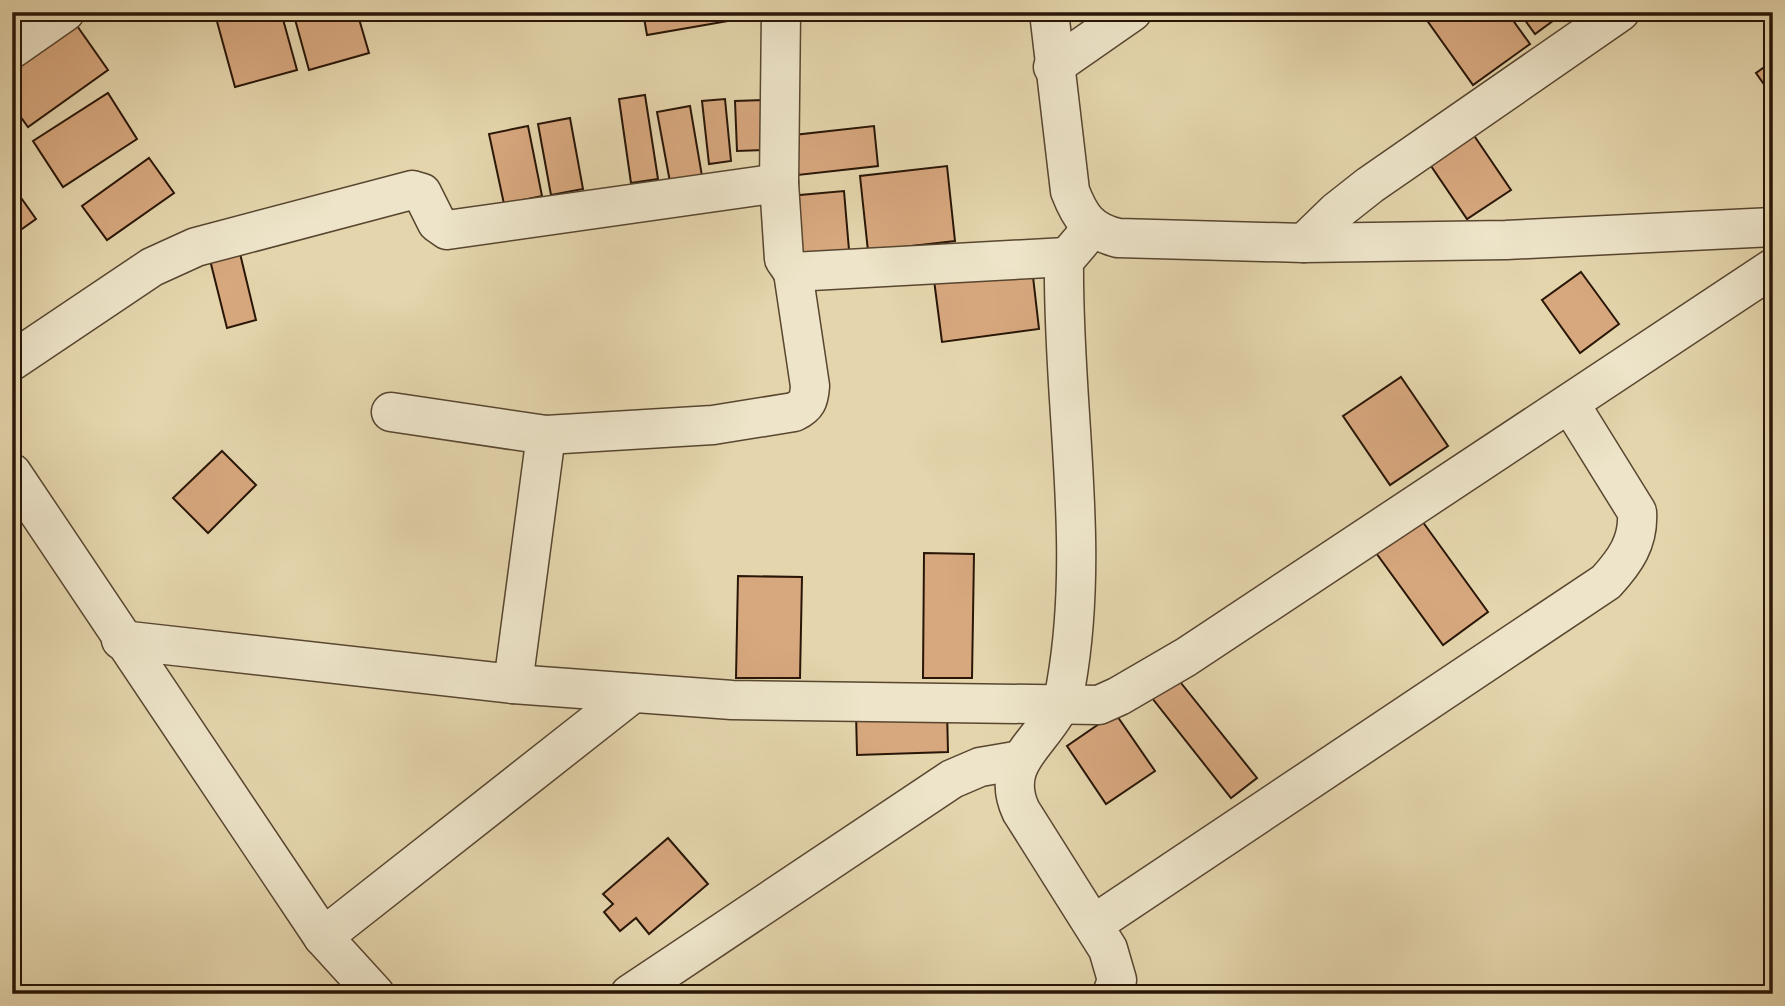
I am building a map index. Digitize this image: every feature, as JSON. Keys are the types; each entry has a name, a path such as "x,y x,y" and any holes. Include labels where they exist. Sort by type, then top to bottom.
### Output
{"street":[{"path":"12,49 65,12"},
{"path":"391,412 546,435 713,425 786,414 803,407 809,399 810,386 793,272 784,259 779,184 781,12"},
{"path":"1049,12 1053,67 1070,191 1079,216 1092,229 1118,238 1304,243 1506,240 1773,227"},
{"path":"1053,67 1132,12"},
{"path":"1304,243 1336,211 1370,185 1620,12"},
{"path":"12,361 152,267 196,247 412,190 422,192 437,223 447,230 779,184"},
{"path":"1092,229 1066,257 1063,266 1073,443 1074,612 1066,687 1061,704 1021,760 1014,776 1014,795 1094,924 1115,967 1117,981 1112,994"},
{"path":"793,272 1066,257"},
{"path":"121,640 513,684 633,694 759,701 987,706 1099,705 1141,683 1570,404 1773,268"},
{"path":"1094,924 1606,582 1622,564 1633,543 1638,528 1637,512 1570,404"},
{"path":"513,684 546,435"},
{"path":"12,473 121,640 323,937 375,994"},
{"path":"323,937 633,694"},
{"path":"630,994 952,779 979,767 1021,760"}],"building":[{"path":"235,12 281,12 297,70 235,87 216,18"},
{"path":"293,12 357,12 369,53 309,70"},
{"path":"643,12 767,12 768,14 647,35"},
{"path":"1421,12 1507,12 1530,44 1473,85"},
{"path":"1519,12 1565,12 1535,34"},
{"path":"68,13 108,70 28,127 12,105 12,53"},
{"path":"1773,61 1773,97 1756,73"},
{"path":"108,93 137,139 63,187 33,141"},
{"path":"645,95 658,179 631,183 619,99"},
{"path":"725,99 731,161 709,164 702,101"},
{"path":"764,100 766,150 737,151 735,101"},
{"path":"690,106 702,176 670,182 657,112"},
{"path":"570,118 583,189 551,195 538,124"},
{"path":"528,126 542,196 504,204 489,134"},
{"path":"874,126 878,166 798,175 794,135"},
{"path":"1473,134 1511,190 1467,219 1429,163"},
{"path":"149,158 174,193 107,240 82,206"},
{"path":"947,166 955,241 868,251 860,176"},
{"path":"12,185 36,219 12,236"},
{"path":"844,191 849,250 794,256 789,196"},
{"path":"237,241 256,320 227,328 207,248"},
{"path":"1032,268 1039,329 942,342 934,280"},
{"path":"1581,272 1619,324 1580,353 1542,300"},
{"path":"1401,377 1448,446 1390,485 1343,416"},
{"path":"222,451 256,485 208,533 173,498"},
{"path":"1417,514 1488,612 1443,645 1371,546"},
{"path":"924,553 974,554 972,678 923,678"},
{"path":"738,576 802,577 800,678 736,678"},
{"path":"1177,678 1257,778 1231,798 1152,698"},
{"path":"947,710 948,752 857,755 856,712"},
{"path":"1115,713 1155,771 1106,804 1067,746"},
{"path":"668,838 708,884 649,934 636,918 620,931 604,912 613,904 603,894"}]}
